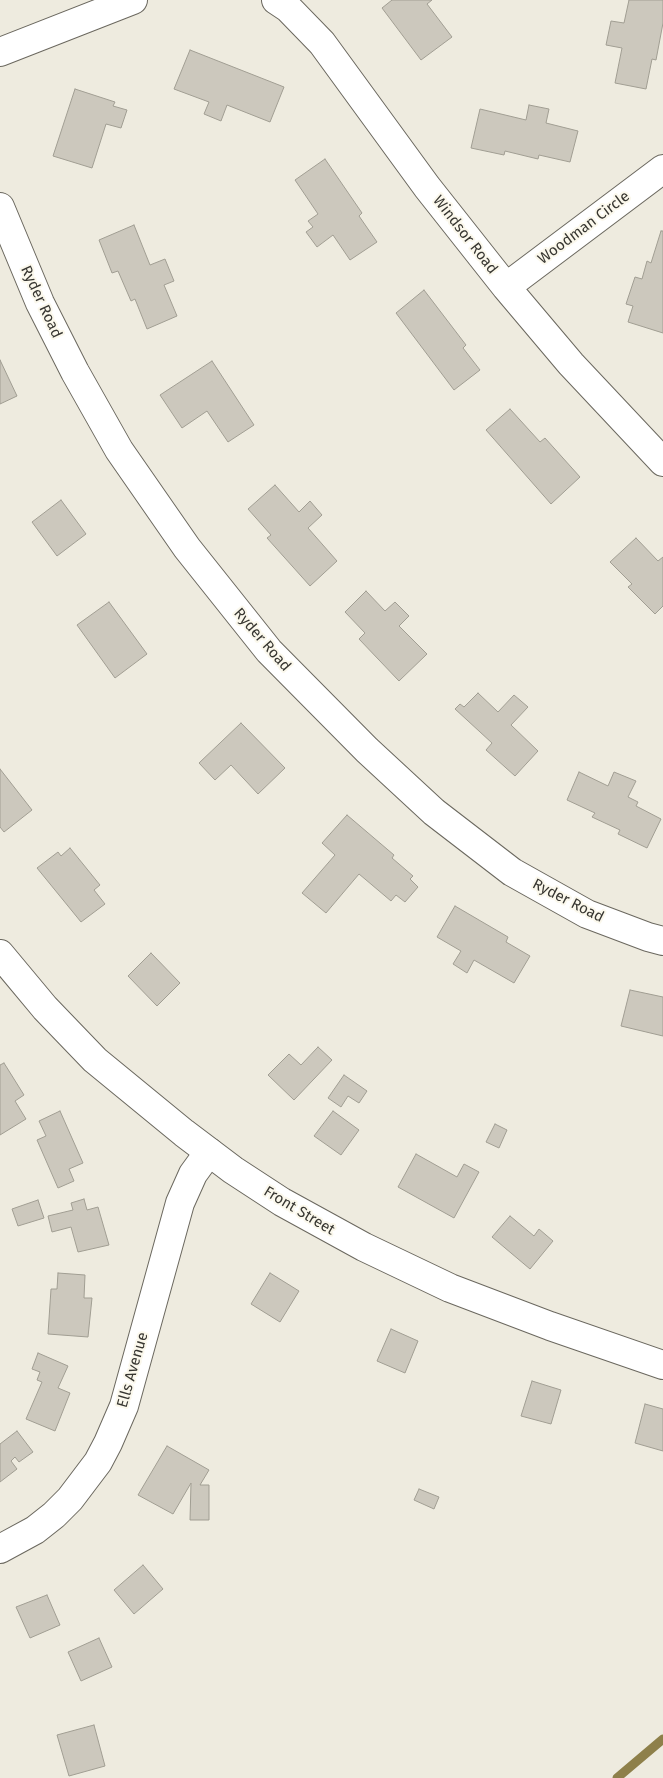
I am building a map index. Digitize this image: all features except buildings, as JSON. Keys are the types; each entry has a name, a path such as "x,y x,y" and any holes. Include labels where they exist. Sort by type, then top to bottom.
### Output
{"street":[{"path":"0,52 133,0"},
{"name":"Windsor Road","path":"276,0 288,8 322,43 427,187 506,287 571,364 663,462"},
{"name":"Woodman Circle","path":"506,287 663,169"},
{"name":"Ryder Road","path":"0,207 40,303 75,372 119,450 187,548 269,651 367,750 434,812 512,872 586,914 663,941"},
{"name":"Front Street","path":"0,954 45,1008 95,1060 153,1109 209,1152 282,1202 335,1233 392,1262 450,1288 663,1365"},
{"name":"Ells Avenue","path":"0,1549 35,1530 60,1510 85,1480 108,1443 124,1406 180,1203 194,1174 209,1152"}],"waterway":[{"path":"617,1778 663,1739"}]}
